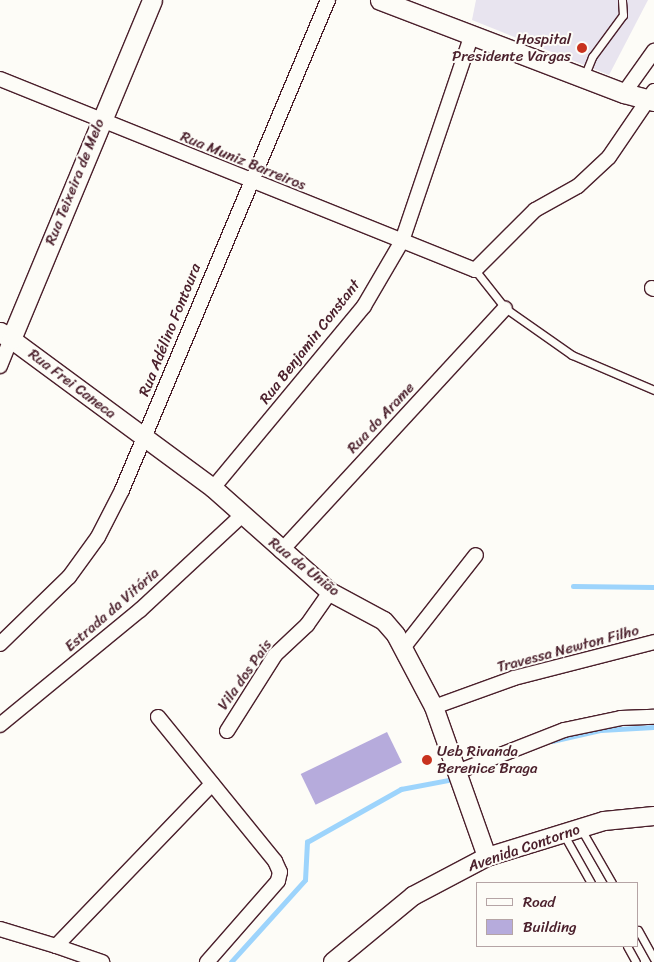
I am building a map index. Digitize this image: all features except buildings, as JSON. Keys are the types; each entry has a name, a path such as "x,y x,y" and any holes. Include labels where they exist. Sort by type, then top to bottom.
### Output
{"main road":[{"name":"Rua Teixeira de Melo","path":"6,335 152,0"},
{"path":"380,0 624,93 652,97"}],"street":[{"name":"Rua Adélino Fontoura","path":"0,644 69,578 84,557 122,490 249,180 328,0"},
{"name":"Rua Benjamin Constant","path":"212,488 364,306 402,241 472,34"},
{"path":"624,93 654,51"},
{"name":"Rua Muniz Barreiros","path":"0,79 99,121 476,270"},
{"path":"476,270 535,210 578,186 609,157 652,97"},
{"name":"Rua do Arame","path":"281,551 505,308"},
{"name":"Rua Teixeira de Melo","path":"0,366 6,335"},
{"name":"Rua Frei Caneca","path":"6,335 144,438"},
{"name":"Rua da União","path":"144,438 212,488 281,551 330,592 384,621 403,648 434,707 487,857"},
{"name":"Estrada da Vitória","path":"0,725 140,610 242,516"},
{"path":"403,648 476,555"},
{"name":"Vila dos Pais","path":"227,731 275,655 307,625 330,592"},
{"name":"Travessa Newton Filho","path":"434,707 514,678 654,642"},
{"path":"158,717 275,861 280,872 278,881 208,962"},
{"path":"459,777 564,730 621,718 654,717"},
{"path":"56,946 212,784"},
{"name":"Avenida Contorno","path":"333,962 413,896 487,857 580,827 654,816"},
{"path":"0,929 102,962"}],"lane":[{"path":"584,78 592,57 623,15 622,0"},
{"path":"476,270 505,308 572,355 607,373 654,390"},
{"path":"580,827 611,882"},
{"path":"562,832 590,882"},
{"path":"639,932 654,959"},
{"path":"627,947 636,962"}],"shaded area":[{"name":"Hospital Presidente Vargas","path":"476,0 648,0 609,75 472,20"}],"waterway":[{"path":"573,586 654,587"},
{"path":"552,741 601,730 654,727"},
{"path":"231,962 305,880 307,842 401,789 454,779"}],"place":[{"name":"Hospital Presidente Vargas","path":"582,48"},
{"name":"Ueb Rivanda Berenice Braga","path":"427,760"}]}
